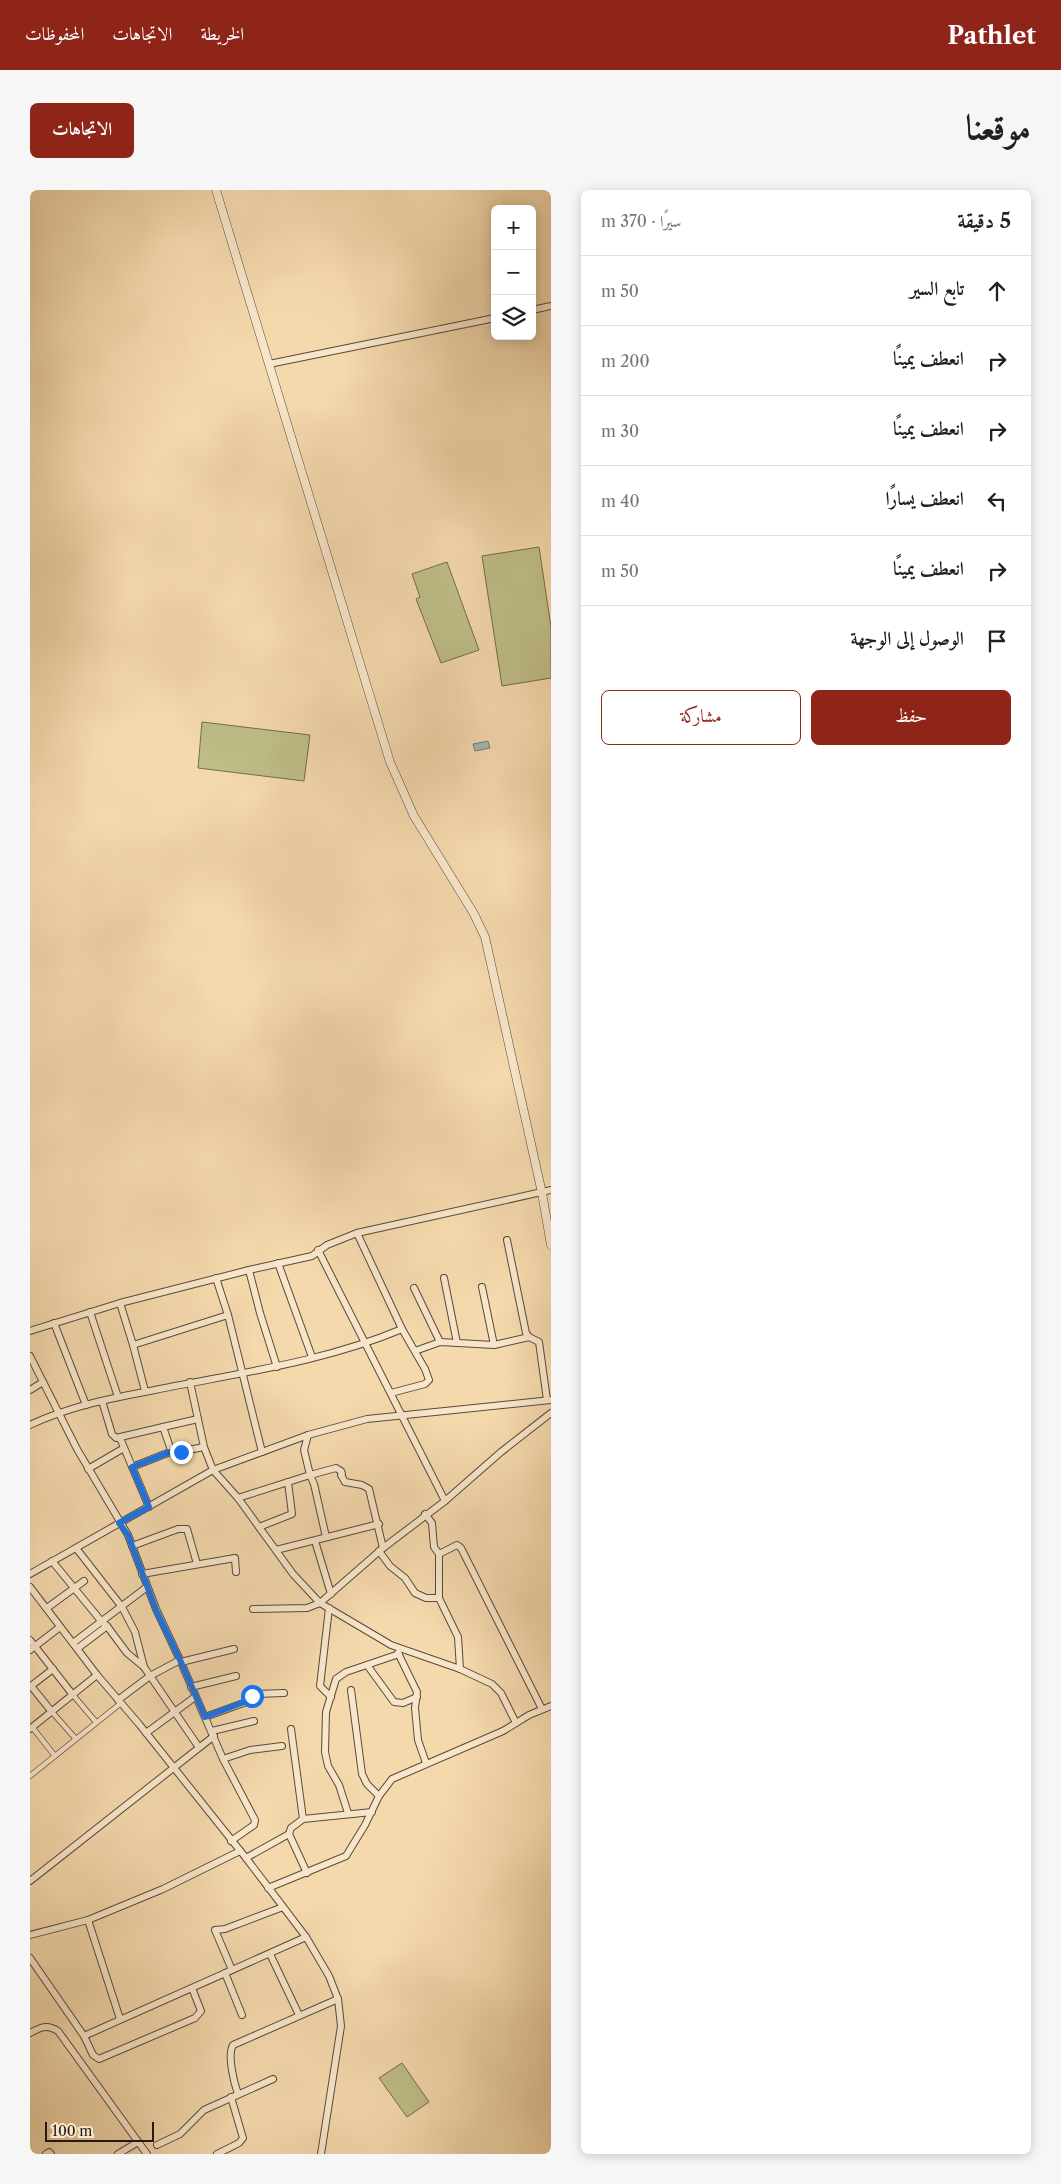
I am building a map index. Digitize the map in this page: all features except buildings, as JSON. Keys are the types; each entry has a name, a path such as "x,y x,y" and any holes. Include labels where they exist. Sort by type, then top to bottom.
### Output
{"street":[{"path":"216,190 390,762 414,816 484,933 542,1193 551,1246"},
{"path":"536,309 551,306"},
{"path":"268,361 491,319"},
{"path":"30,1331 120,1303 312,1256 318,1250 357,1233 529,1193 542,1193 551,1190"},
{"path":"357,1233 402,1329 425,1369 429,1382 391,1393"},
{"path":"507,1240 526,1333 529,1338"},
{"path":"318,1250 445,1500"},
{"path":"278,1263 312,1357"},
{"path":"249,1270 276,1367"},
{"path":"216,1278 228,1315 262,1452"},
{"path":"444,1278 457,1343"},
{"path":"482,1286 494,1344"},
{"path":"414,1288 440,1342"},
{"path":"120,1303 145,1391"},
{"path":"90,1312 118,1397"},
{"path":"133,1344 228,1315"},
{"path":"54,1323 86,1405"},
{"path":"30,1425 59,1412 118,1397 276,1367 367,1344 402,1329"},
{"path":"30,1574 213,1470 308,1434 367,1419 549,1400 539,1342 529,1338 494,1344 440,1342 415,1352"},
{"path":"30,1356 88,1469 124,1529 147,1587 223,1759 255,1820 254,1825 231,1841"},
{"path":"30,1390 43,1382"},
{"path":"190,1382 204,1447 213,1470 238,1498 293,1574 320,1603 391,1645 460,1669 487,1681 497,1688 516,1723"},
{"path":"102,1401 112,1434 120,1438 198,1419"},
{"path":"253,1609 307,1608 320,1603 381,1550 551,1413"},
{"path":"163,1427 170,1452"},
{"path":"308,1434 304,1450 326,1538"},
{"path":"120,1438 149,1507"},
{"path":"132,1467 170,1452 174,1453 204,1447"},
{"path":"88,1469 124,1448"},
{"path":"238,1498 310,1475 336,1468 341,1470 341,1475 345,1482 366,1487 370,1493 379,1524 381,1550 390,1566 405,1578 415,1593 426,1598 439,1598"},
{"path":"259,1527 292,1514 288,1482"},
{"path":"425,1514 432,1522 434,1547 439,1554 439,1598 458,1637 460,1669"},
{"path":"276,1550 379,1524"},
{"path":"132,1546 178,1529 186,1529 197,1564"},
{"path":"315,1541 331,1594"},
{"path":"439,1554 457,1545 461,1548 542,1709"},
{"path":"76,1548 122,1608 135,1632 144,1666 198,1746"},
{"path":"142,1574 235,1558 236,1572"},
{"path":"52,1561 124,1649 144,1666"},
{"path":"46,1608 74,1586 84,1581"},
{"path":"30,1587 97,1675 246,1858 306,1937 329,1976 338,1999 341,2026 321,2154"},
{"path":"76,1646 105,1624 147,1587"},
{"path":"329,1608 320,1686 331,1697"},
{"path":"32,1648 60,1627"},
{"path":"30,1640 32,1648 96,1722"},
{"path":"391,1645 399,1654 417,1696 415,1708 418,1740 426,1763"},
{"path":"31,1773 55,1756 150,1676 181,1661 234,1650"},
{"path":"348,1813 339,1785 328,1766 325,1752 326,1712 338,1676 399,1654"},
{"path":"367,1665 394,1702 403,1703 417,1696"},
{"path":"52,1669 30,1686 75,1738"},
{"path":"55,1756 31,1728 97,1675"},
{"path":"191,1687 236,1676"},
{"path":"351,1690 362,1774 367,1784 379,1796"},
{"path":"205,1717 249,1700 256,1694 284,1693"},
{"path":"146,1733 195,1696"},
{"path":"268,1888 346,1856 372,1812 379,1796 392,1778 495,1734 551,1706"},
{"path":"30,1881 213,1734 254,1721"},
{"path":"291,1729 303,1819"},
{"path":"223,1759 250,1750 282,1746"},
{"path":"307,1873 289,1834 289,1829 303,1819 372,1812"},
{"path":"246,1858 289,1834"},
{"path":"30,1935 88,1920 182,1880 240,1851"},
{"path":"232,1970 215,1930 225,1930 283,1907"},
{"path":"88,1920 120,2019"},
{"path":"84,2036 306,1937"},
{"path":"270,1954 299,2015"},
{"path":"30,1958 84,2036 93,2056 99,2059 195,2018 201,2011 192,1988"},
{"path":"225,1973 242,2015"},
{"path":"217,2154 239,2144 243,2138 234,2096 231,2053 233,2045 338,1999"},
{"path":"30,2033 44,2026 51,2026 58,2031 147,2154"},
{"path":"157,2145 180,2134 204,2110 273,2079"},
{"path":"118,2154 138,2142"},
{"path":"46,2154 49,2152 51,2154"}],"shaded area":[{"path":"539,547 551,627 551,678 502,686 482,556"},
{"path":"447,562 479,650 441,663 416,599 420,597 412,574"},
{"path":"202,722 310,735 304,781 198,768"},
{"path":"402,2063 429,2102 407,2117 379,2078"}],"water":[{"path":"488,741 490,748 475,751 473,744"}],"route":[{"path":"181,1452 170,1452 132,1467 149,1507 119,1523 128,1535 156,1610 205,1717 249,1700 252,1696"}]}
